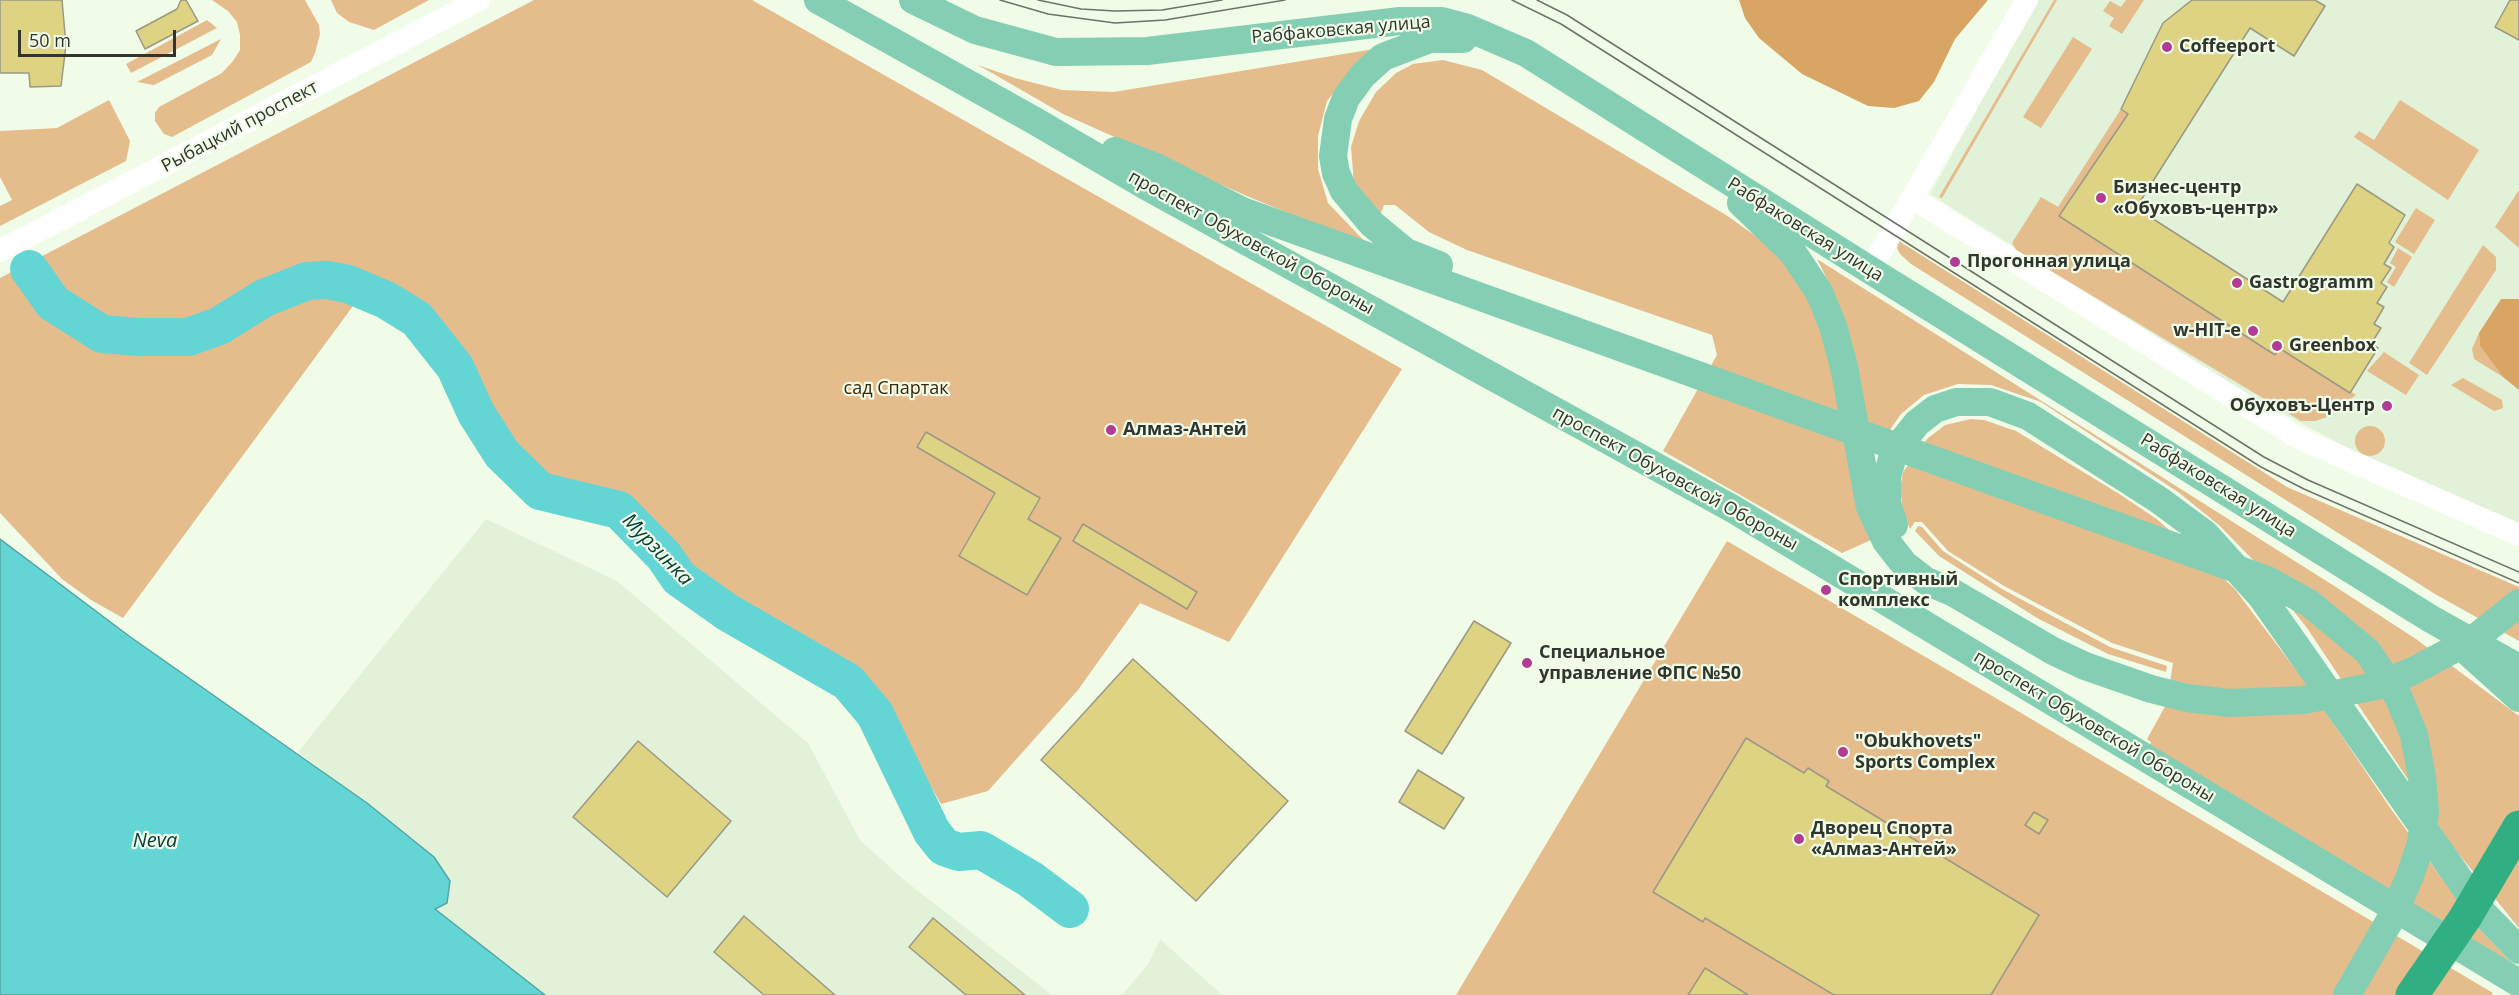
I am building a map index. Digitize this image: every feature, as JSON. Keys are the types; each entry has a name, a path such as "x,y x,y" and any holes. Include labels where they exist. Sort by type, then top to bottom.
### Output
{"highway":[{"path":"2412,995 2464,918 2519,827"}],"main road":[{"name":"проспект Обуховской Обороны","path":"818,0 1146,186 1733,509 2519,983"},
{"name":"Рабфаковская улица","path":"913,0 975,30 1027,46 1056,52 1147,51 1400,21 1442,21 1468,28 1526,53 2432,619 2519,668"},
{"path":"1526,53 1456,38 1431,39 1383,57 1363,75 1346,98 1338,119 1333,156 1344,191 1354,205 1372,224 1406,252 1500,289 1544,320"},
{"path":"1035,121 1156,167 1242,211 2266,580 2309,603 2367,651 2398,696 2414,735 2422,777 2424,812 2421,843 2410,876 2393,915 2347,995"},
{"path":"1706,167 1793,253 1820,292 1839,346 1870,507 1878,526 1904,564 1926,581 1952,592 2053,651 2085,666 2151,689 2187,698 2264,703 2304,700 2352,692 2385,682 2442,657 2475,638 2519,603"},
{"path":"1952,592 1907,544 1894,526 1887,503 1887,477 1894,452 1917,423 1926,416 1956,402 1990,402 2028,416 2047,427 2132,482 2205,534 2261,596 2483,913 2519,950"},
{"path":"2432,619 2519,698"}],"street":[{"name":"Рыбацкий проспект","path":"0,252 479,0"},
{"path":"1870,270 2027,0"},
{"path":"1912,198 2298,438 2519,535"}],"shaded area":[{"path":"1739,0 1988,0 1955,39 1934,82 1919,101 1894,108 1868,106 1802,74 1759,38 1745,18"},
{"path":"2038,0 2519,0 2519,523 2392,471 2261,402 1930,194"},
{"path":"2501,299 2519,299 2519,390 2503,377 2480,346 2479,333"},
{"path":"486,519 617,581 808,743 860,840 904,880 1052,995 545,995 434,908 323,771 298,752"},
{"path":"1160,940 1222,995 1122,995 1148,964"}],"green space":[{"path":"212,0 305,0 319,25 320,34 315,53 311,62 172,137 164,134 155,121 155,113 159,107 222,73 240,50 237,22 228,11"},
{"path":"331,0 429,0 374,30 349,22 337,13"},
{"name":"сад Спартак","path":"534,0 752,0 1402,369 1229,642 1140,603 1078,690 988,791 941,804 880,697 862,679 823,650 773,627 686,574 668,545 640,515 618,501 549,486 527,472 472,380 435,325 407,300 370,283 123,618 91,600 62,579 0,513 0,278"},
{"path":"2054,0 2057,0 1942,198 1939,197"},
{"path":"2126,0 2144,0 2122,34 2109,26 2114,18 2103,11 2110,1 2121,7"},
{"path":"207,20 217,28 131,73 126,64"},
{"path":"2073,37 2092,49 2041,128 2023,117"},
{"path":"221,39 212,55 154,85 137,82"},
{"path":"1374,49 1350,72 1327,101 1318,136 1318,169 1328,203 1369,246 1249,197 1063,114 978,65 1015,78 1062,90 1114,92"},
{"path":"1443,60 1482,70 1726,215 1757,237 1784,262 1797,278 1823,330 1871,540 1842,553 1663,451 1717,355 1712,335 1467,250 1429,232 1395,205 1384,205 1381,213 1354,184 1351,147 1359,121 1376,92 1396,73 1413,64"},
{"path":"109,100 130,141 126,161 0,226 0,206 12,200 0,177 0,131 57,128"},
{"path":"2400,100 2479,150 2448,200 2354,137 2359,131 2374,140"},
{"path":"2121,109 2128,114 2059,216 2275,355 2279,348 2356,395 2330,416 2315,421 2301,421 2016,250 2012,243 2041,197 2058,207"},
{"path":"2519,190 2519,248 2495,227"},
{"path":"2416,208 2435,220 2414,254 2395,242"},
{"path":"1899,241 2287,487 2519,587 2519,641 2435,594 1911,264 1900,254 1897,248"},
{"path":"2483,245 2496,257 2496,270 2427,375 2409,363"},
{"path":"2398,248 2412,257 2394,287 2387,282 2396,267 2390,263"},
{"path":"1817,259 2416,639 2519,716 2519,928 2453,847 2307,628 2253,560 2220,526 2178,492 2041,402 1991,385 1958,384 1924,395 1901,414 1875,451 1830,285"},
{"path":"2479,333 2480,346 2503,377 2474,359 2472,349"},
{"path":"2384,352 2419,375 2406,395 2367,371"},
{"path":"2463,378 2502,400 2503,408 2494,411 2451,385"},
{"path":"1971,419 1984,420 2016,431 2121,495 2158,520 2234,588 2308,686 2391,809 2479,929 2512,963 2150,745 2151,742 2147,739 2167,703 2173,663 2112,643 2004,586 1948,551 1922,522 1915,522 1910,529 1903,511 1900,489 1903,472 1927,439 1945,425"},
{"path":"2370,426 2381,430 2385,441 2381,452 2370,456 2359,452 2355,441 2359,430"},
{"path":"1918,526 1922,527 1943,551 2002,589 2110,647 2167,666 2166,672 2108,654 2037,618 1939,556 1915,531"},
{"name":"\"Obukhovets\" Sports Complex","path":"1727,541 2493,993 2492,995 1456,995"}],"water":[{"name":"Neva","path":"0,539 129,636 367,803 434,857 450,881 447,903 435,909 545,995 0,995"}],"building":[{"path":"0,0 62,0 66,45 61,86 30,87 29,73 0,73"},
{"path":"181,0 186,0 198,21 145,49 136,31 177,9"},
{"name":"Бизнес-центр «Обуховъ-центр»","path":"2192,0 2315,0 2325,6 2294,56 2250,28 2136,208 2283,302 2357,184 2405,215 2389,243 2394,247 2384,264 2391,268 2381,283 2387,287 2377,303 2384,307 2374,324 2381,328 2371,344 2378,348 2350,393 2279,348 2275,355 2059,216 2128,114 2121,109 2163,23"},
{"path":"2510,0 2519,0 2519,40 2495,27"},
{"path":"926,432 1040,498 1028,519 1061,538 1027,595 959,556 995,493 917,447"},
{"path":"1083,524 1197,592 1187,609 1073,541"},
{"path":"1474,621 1511,643 1442,754 1405,731"},
{"path":"1133,659 1288,801 1196,901 1041,760"},
{"name":"Дворец Спорта «Алмаз-Антей»","path":"1746,738 1804,773 1808,768 1829,781 1826,786 2039,915 1991,995 1834,995 1705,918 1703,922 1653,892"},
{"path":"638,741 731,821 667,897 573,817"},
{"path":"1418,770 1464,798 1444,829 1399,802"},
{"path":"2034,812 2048,820 2039,834 2025,825"},
{"path":"744,916 835,995 764,995 714,952"},
{"path":"933,918 1025,995 966,995 909,947"},
{"path":"1705,968 1748,995 1688,995"}],"waterway":[{"name":"Мурзинка","path":"29,269 53,303 102,334 188,337 219,326 264,298 307,281 327,280 348,284 386,300 417,319 455,367 476,413 502,454 540,491 619,510 664,556 679,578 727,612 848,682 875,714 932,832 944,847 959,852 981,850 1030,879 1070,909"}],"tram line":[{"path":"1000,0 1048,14 1115,23 1165,20 1285,0"},
{"path":"1038,0 1081,9 1115,11 1162,10 1222,0"},
{"path":"1512,0 1561,24 2261,467 2304,489 2519,583"},
{"path":"1537,0 1567,15 2264,457 2308,480 2519,572"}],"place":[{"name":"Coffeeport","path":"2167,47"},
{"name":"Бизнес-центр «Обуховъ-центр»","path":"2101,198"},
{"name":"Прогонная улица","path":"1955,262"},
{"name":"Gastrogramm","path":"2237,283"},
{"name":"w-HIT-e","path":"2253,331"},
{"name":"Greenbox","path":"2277,346"},
{"name":"Обуховъ-Центр","path":"2387,406"},
{"name":"Алмаз-Антей","path":"1111,430"},
{"name":"Спортивный комплекс","path":"1826,590"},
{"name":"Специальное управление ФПС №50","path":"1527,663"},
{"name":"\"Obukhovets\" Sports Complex","path":"1843,752"},
{"name":"Дворец Спорта «Алмаз-Антей»","path":"1799,839"}]}
